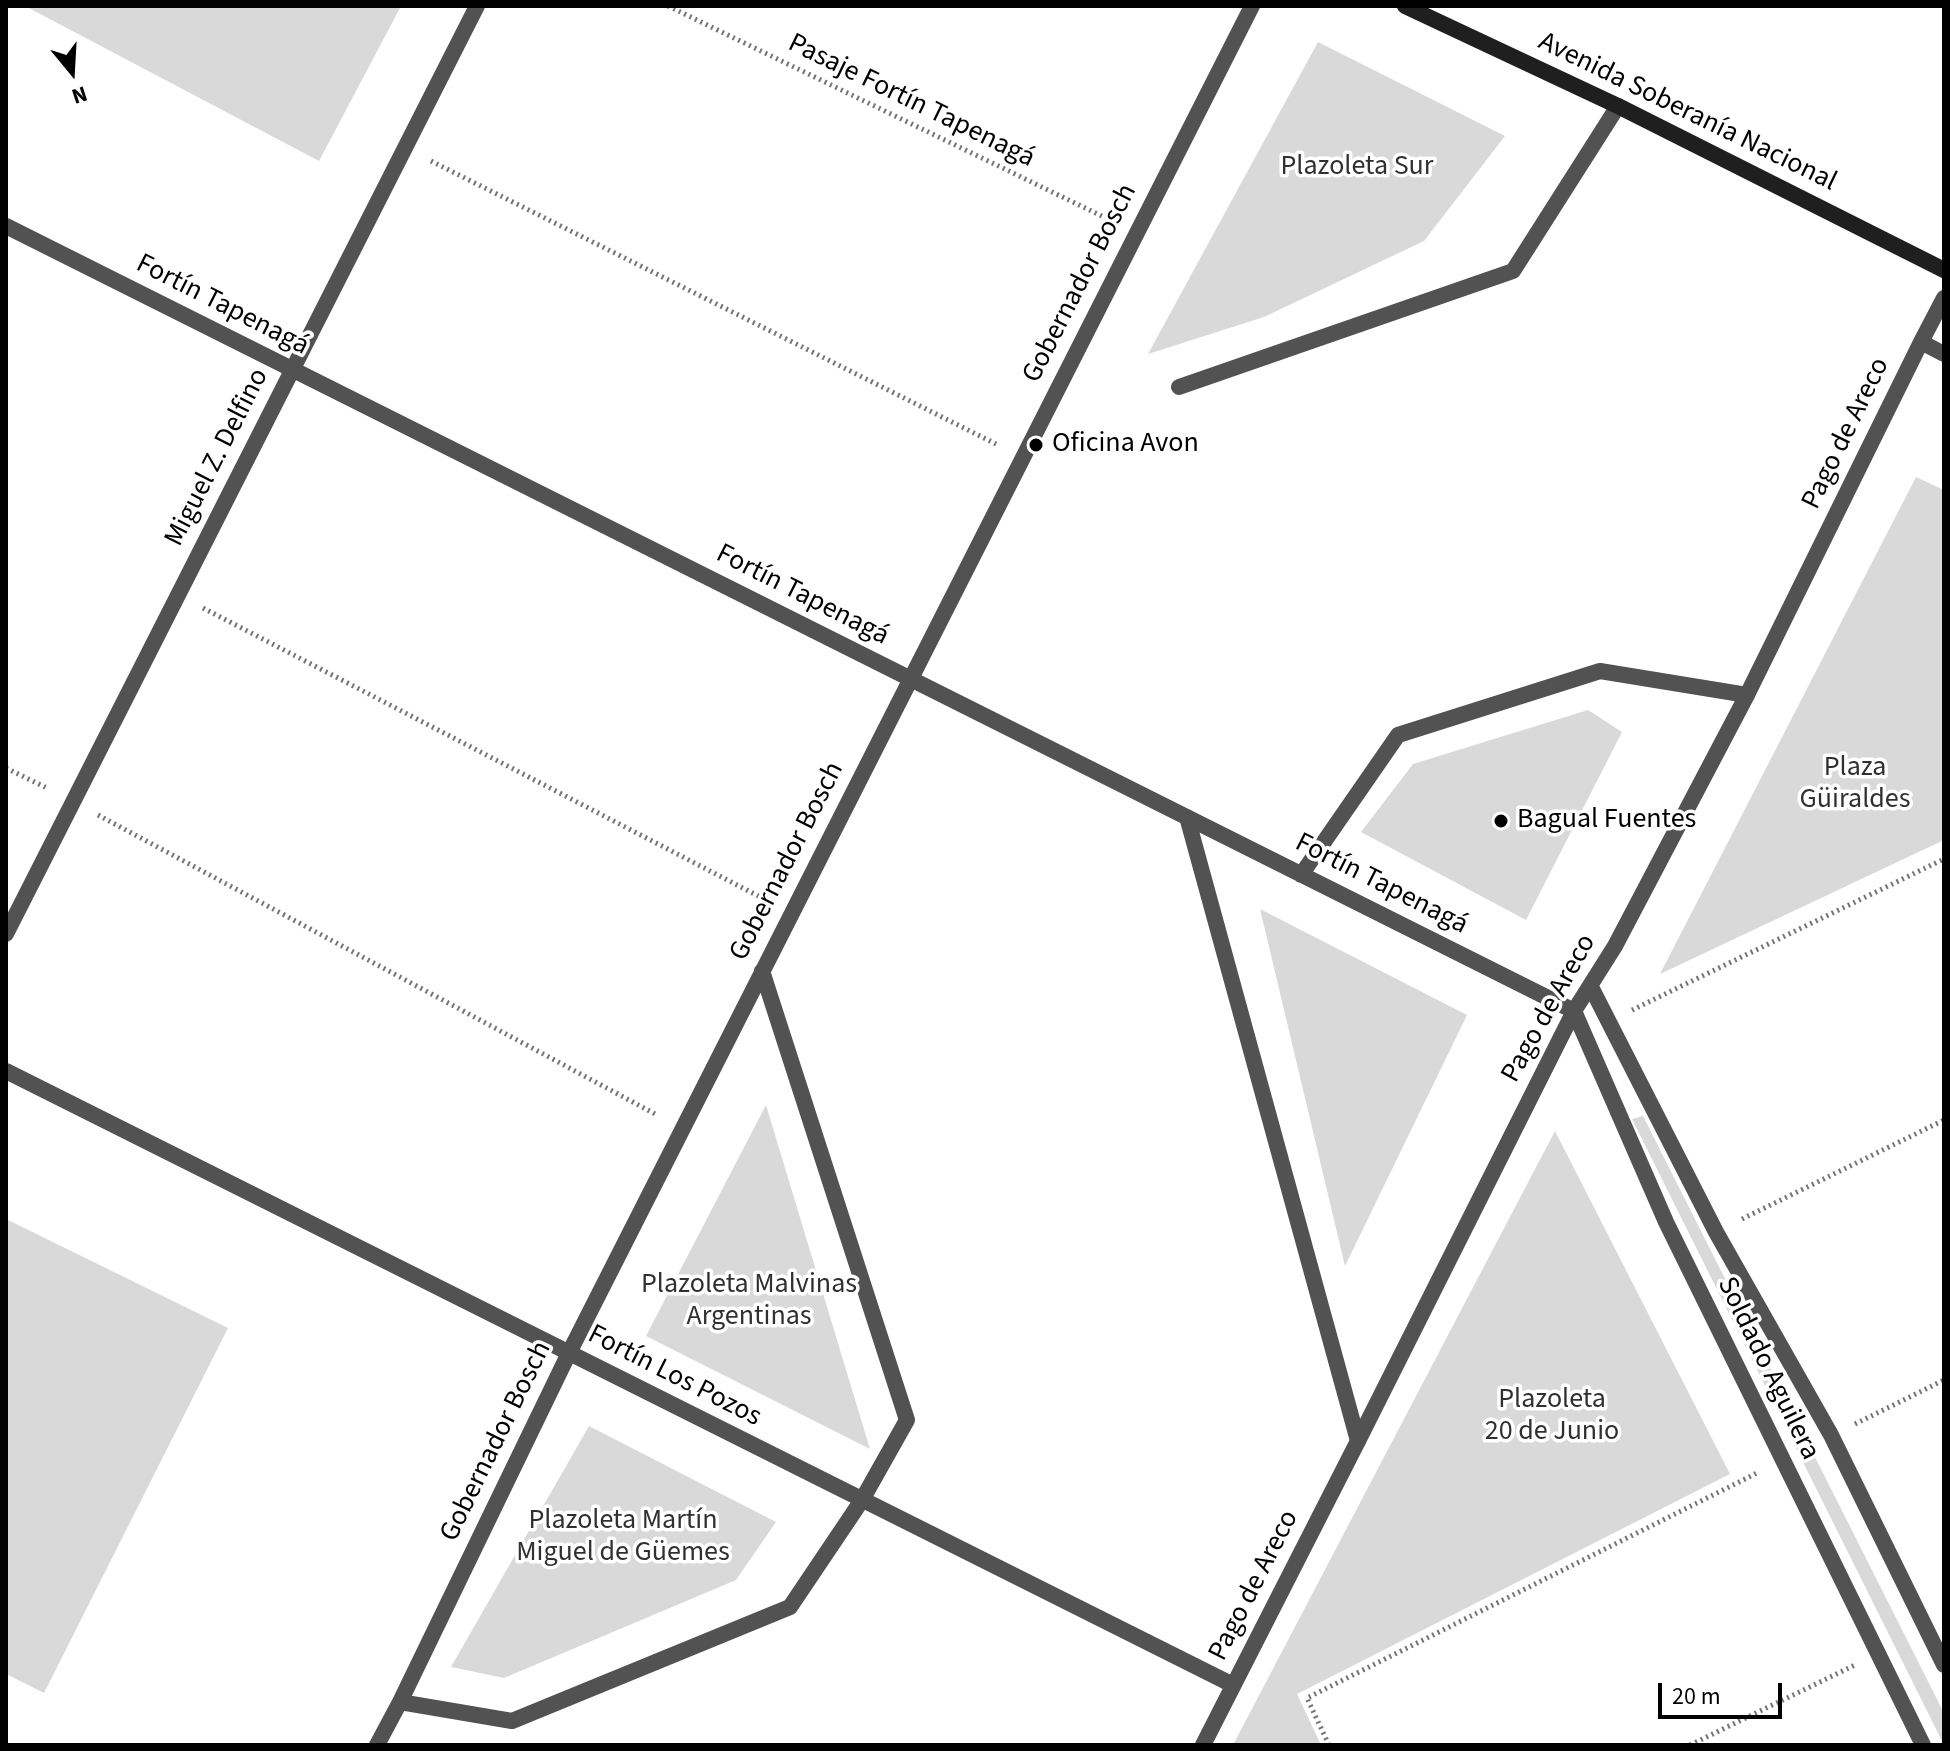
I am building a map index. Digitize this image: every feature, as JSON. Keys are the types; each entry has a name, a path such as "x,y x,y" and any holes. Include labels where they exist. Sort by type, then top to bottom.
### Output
{"main road":[{"name":"Avenida Soberanía Nacional","path":"1405,6 1618,106 1944,270"}],"street":[{"name":"Miguel Z. Delfino","path":"6,934 477,6"},
{"name":"Gobernador Bosch","path":"377,1745 569,1353 1252,6"},
{"path":"1179,387 1513,271 1618,106"},
{"name":"Fortín Tapenagá","path":"6,226 1574,1011"},
{"name":"Pago de Areco","path":"1203,1745 1574,1011 1615,946 1747,695 1944,298"},
{"path":"1921,342 1944,354"},
{"path":"1301,875 1398,735 1600,671 1747,695"},
{"path":"1187,817 1358,1441"},
{"path":"400,1702 512,1721 790,1607 862,1500 907,1420 762,971"},
{"name":"Soldado Aguilera","path":"1591,987 1716,1232 1831,1435 1944,1665"},
{"name":"Soldado Aguilera","path":"1574,1011 1666,1222 1923,1745"},
{"name":"Fortín Los Pozos","path":"6,1071 1233,1685"}],"path":[{"name":"Pasaje Fortín Tapenagá","path":"668,6 1136,233"},
{"path":"405,148 1023,458"},
{"path":"178,595 791,914"},
{"path":"6,768 683,1128"},
{"path":"1608,1022 1944,859"},
{"path":"1716,1232 1944,1120"},
{"path":"1831,1435 1944,1380"},
{"path":"1329,1745 1307,1698 1783,1460"},
{"path":"1690,1745 1878,1653"}],"green space":[{"path":"25,6 401,6 319,161"},
{"name":"Plazoleta Sur","path":"1318,42 1505,136 1424,241 1264,317 1148,354"},
{"name":"Plaza Güiraldes","path":"1916,477 1944,490 1944,840 1660,974"},
{"path":"1588,710 1622,732 1526,920 1361,832 1413,764"},
{"path":"1260,909 1467,1015 1345,1266"},
{"name":"Plazoleta Malvinas Argentinas","path":"766,1105 870,1449 646,1336"},
{"path":"1643,1116 1944,1713 1944,1745 1632,1119"},
{"name":"Plazoleta 20 de Junio","path":"1555,1131 1730,1474 1297,1694 1321,1745 1233,1745"},
{"path":"6,1219 228,1328 44,1693 6,1674"},
{"name":"Plazoleta Martín Miguel de Güemes","path":"589,1426 776,1522 736,1580 504,1678 451,1667"}],"place":[{"name":"Oficina Avon","path":"1036,445"},
{"name":"Bagual Fuentes","path":"1501,821"}]}
